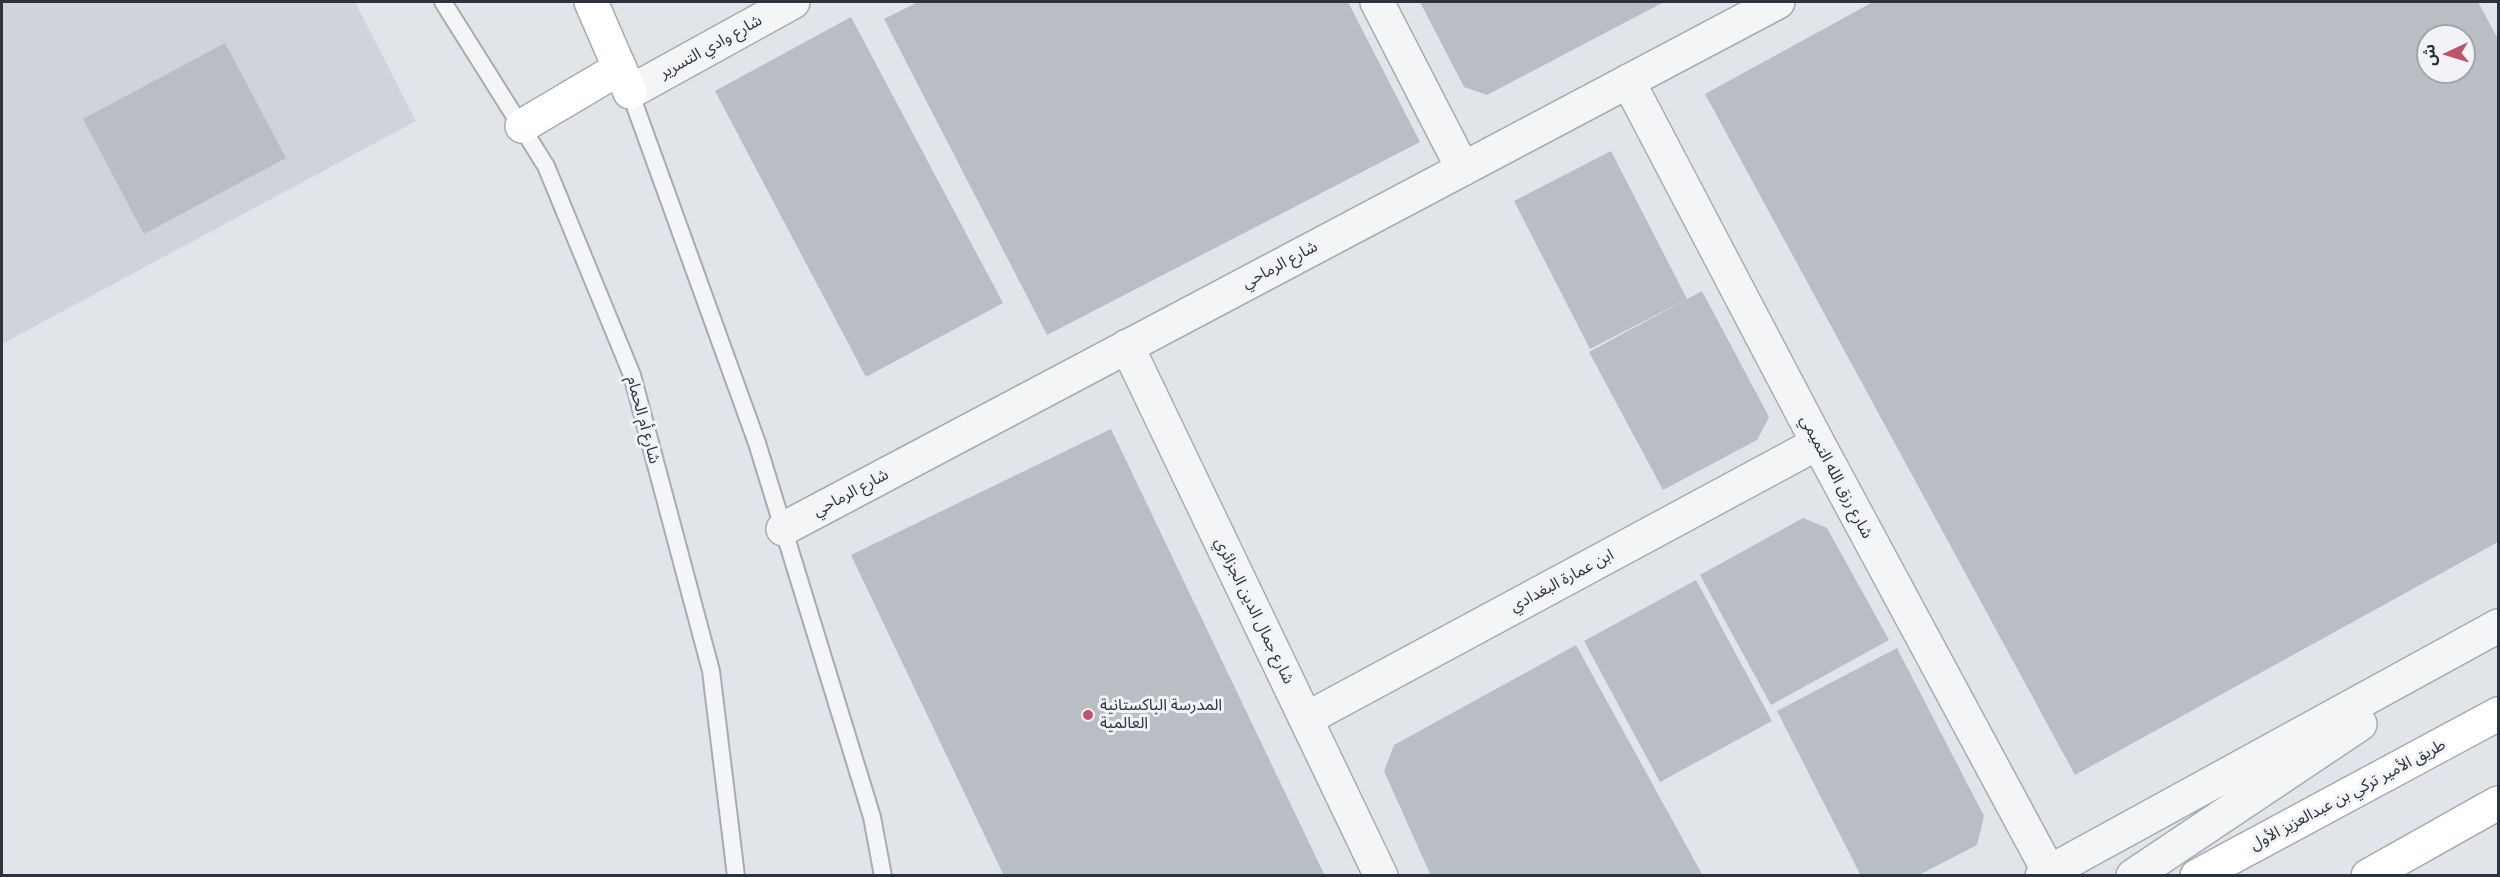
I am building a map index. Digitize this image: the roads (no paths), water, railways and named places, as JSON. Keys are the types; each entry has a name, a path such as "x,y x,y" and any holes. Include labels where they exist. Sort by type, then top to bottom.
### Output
{"main road":[{"path":"522,126 625,80 591,2"},
{"name":"طريق الأمير تركي بن عبدالعزيز الأول","path":"2197,876 2499,714"},
{"path":"2368,876 2499,804"}],"street":[{"name":"شارع وادي التسرير","path":"625,80 793,2"},
{"path":"1377,2 1463,169"},
{"name":"شارع الرماحي","path":"783,529 1778,2"},
{"name":"شارع رزق الله التميمي","path":"1628,81 2045,874"},
{"name":"شارع جمال الدين الجزائري","path":"1127,346 1381,876"},
{"name":"ابن عمارة البغدادي","path":"1306,719 1818,443"},
{"path":"2045,874 2499,626"},
{"path":"2133,876 2499,631"}],"lane":[{"name":"شارع أم الحمام","path":"443,2 546,165 632,375 711,671 736,876"},
{"path":"625,80 757,443 872,817 883,876"}],"place":[{"name":"المدرسة الباكستانية العالمية","path":"1088,715"}]}
